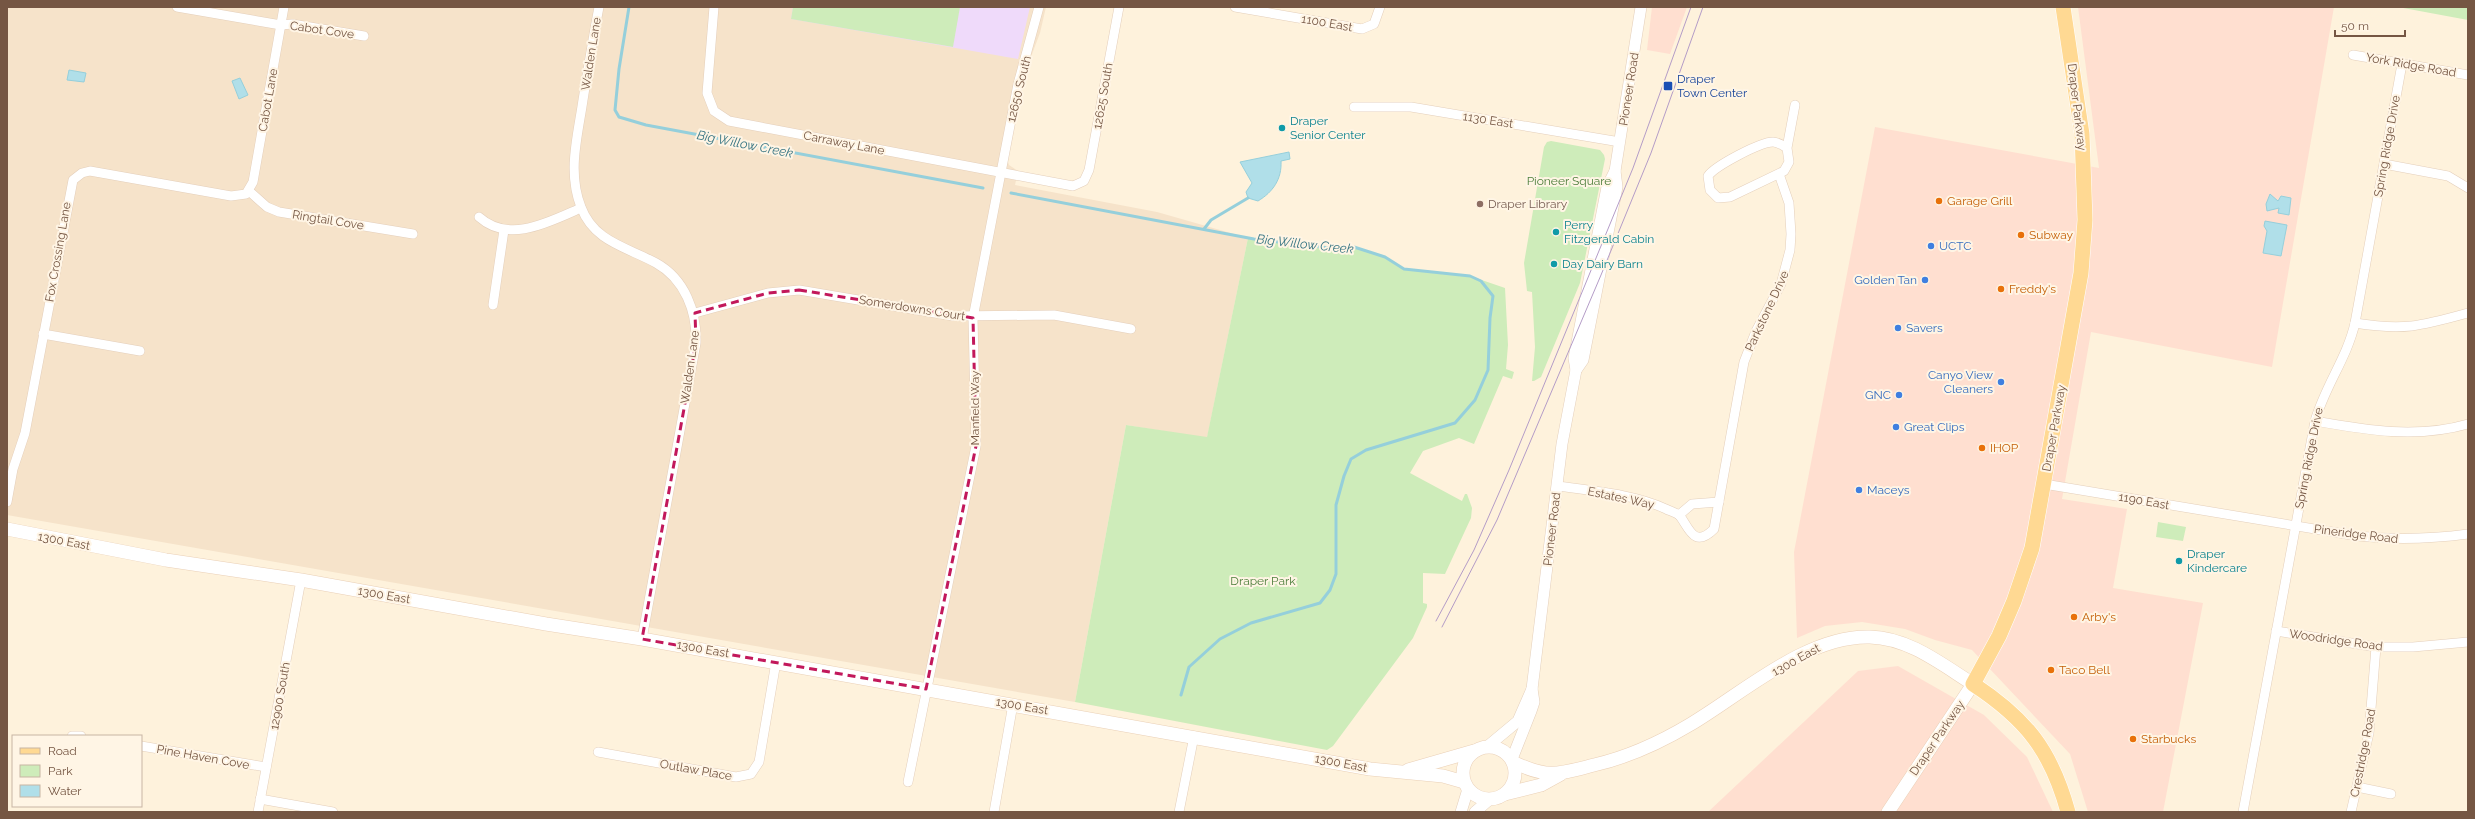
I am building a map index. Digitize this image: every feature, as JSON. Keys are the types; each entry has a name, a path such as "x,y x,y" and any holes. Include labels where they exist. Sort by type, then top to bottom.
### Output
{"main road":[{"name":"Draper Parkway","path":"1888,812 1973,684 1999,636 2023,579 2044,484 2079,280 2084,220 2082,134 2064,7"},
{"name":"1300 East","path":"7,529 166,560 301,580 542,623 776,662 1398,773 1443,776 1466,785"},
{"name":"1300 East","path":"1512,760 1541,774 1561,774 1616,760 1664,740 1817,646 1837,641 1870,637 1898,641 1929,656 2008,708 2034,735 2052,765 2068,812"},
{"path":"1488,746 1497,747 1512,760 1516,774 1512,785 1505,794 1490,799 1475,795 1466,785 1463,770 1466,759 1474,751 1488,746"},
{"name":"1300 East","path":"1398,773 1474,751"},
{"name":"1300 East","path":"1505,794 1541,785 1561,774"}],"street":[{"name":"Cabot Cove","path":"177,7 281,25 292,24 364,36"},
{"name":"Cabot Lane","path":"249,191 253,182 284,7"},
{"name":"Walden Lane","path":"599,7 574,161 575,188 581,208 588,222 604,238 658,264 668,272 683,290 695,313 696,343 642,639"},
{"name":"Carraway Lane","path":"714,7 707,93 714,111 724,118 735,123 1068,186 1081,183"},
{"name":"12650 South","path":"1000,172 1021,74 1039,7"},
{"name":"12625 South","path":"1081,183 1089,170 1118,7"},
{"name":"1100 East","path":"1235,7 1249,8 1357,29 1371,26 1378,17 1380,7"},
{"name":"Pioneer Road","path":"1512,760 1534,702 1532,690 1562,444 1576,370 1574,358 1607,187 1615,171 1641,7"},
{"name":"York Ridge Road","path":"2353,55 2468,75"},
{"name":"Spring Ridge Drive","path":"2243,812 2315,420 2328,384 2345,354 2355,323 2402,64"},
{"path":"1787,148 1779,143 1767,143 1716,167 1708,176 1708,182 1713,194 1724,199 1784,171 1789,162 1787,148 1795,105"},
{"name":"1130 East","path":"1354,107 1411,108 1620,142"},
{"path":"2384,164 2448,176 2468,188"},
{"name":"Fox Crossing Lane","path":"7,502 13,468 25,433 70,187 78,175 90,172 235,196 249,191"},
{"name":"Manfield Way","path":"908,782 976,446 973,318 1000,172"},
{"name":"Parkstone Drive","path":"1719,502 1744,362 1756,331 1782,284 1790,250 1791,234 1789,203 1779,174"},
{"name":"Ringtail Cove","path":"249,191 267,207 279,212 413,234"},
{"path":"479,217 492,226 504,230 534,227 581,208"},
{"path":"493,305 504,230"},
{"name":"Somerdowns Court","path":"695,313 768,293 799,290 953,316 973,318 1054,315 1131,330"},
{"path":"2355,323 2402,328 2431,324 2468,313"},
{"path":"44,334 140,351"},
{"path":"2315,420 2400,433 2443,430 2468,424"},
{"name":"1190 East","path":"2044,484 2207,513 2244,517"},
{"name":"Estates Way","path":"1558,486 1640,500 1679,515"},
{"path":"1719,502 1714,529 1704,536 1698,536 1688,531 1679,515 1692,504 1719,502"},
{"name":"Pineridge Road","path":"2244,517 2357,536 2395,540 2434,538 2468,534"},
{"name":"12900 South","path":"258,812 301,580"},
{"name":"Woodridge Road","path":"2276,631 2376,647 2413,647 2468,642"},
{"name":"Crestridge Road","path":"2351,812 2369,733 2376,647"},
{"name":"Outlaw Place","path":"598,752 736,777 751,774 759,762 776,662"},
{"name":"Pioneer Road","path":"1488,746 1518,721 1532,690"},
{"path":"994,812 1013,704"},
{"path":"1179,812 1194,736"},
{"name":"Pine Haven Cove","path":"142,746 266,767"},
{"path":"1461,812 1466,785"},
{"path":"2357,787 2391,794"},
{"path":"260,799 333,812"},
{"path":"1475,812 1490,799"}],"highlighted area":[{"path":"799,290 973,318 976,446 926,689 642,639 696,343 695,313 768,293"}],"shaded area":[{"path":"7,7 1046,7 1040,33 1026,70 1007,158 1009,165 1018,171 1015,185 1157,212 1248,238 1207,438 1126,425 1075,702 7,515"},
{"path":"793,7 1030,7 1018,59 791,19"},
{"path":"1652,7 1687,7 1670,54 1647,50"},
{"path":"2078,7 2334,7 2272,367 2091,332 2062,499 2127,509 2113,588 2203,603 2163,812 2088,812 2070,754 1972,650 1935,640 1905,629 1862,622 1825,626 1797,638 1794,552 1875,127 2099,168"},
{"path":"1898,666 1984,715 2027,757 2053,812 1708,812 1858,671"}],"green space":[{"path":"793,7 960,7 953,47 791,19"},
{"path":"2398,7 2468,7 2468,20"},
{"name":"Pioneer Square","path":"1551,141 1600,150 1605,159 1580,283 1541,377 1532,381 1535,347 1532,292 1527,291 1524,263 1544,147 1547,142"},
{"name":"Draper Park","path":"1248,238 1330,248 1354,247 1385,257 1404,269 1470,276 1505,288 1508,345 1506,369 1514,372 1512,379 1503,376 1474,444 1459,438 1423,451 1410,473 1462,501 1465,494 1467,494 1472,508 1471,518 1445,574 1423,573 1423,603 1427,604 1427,607 1413,638 1333,746 1327,750 1075,702 1126,425 1207,437"},
{"path":"2158,522 2186,527 2183,541 2156,537"}],"water":[{"path":"69,70 86,73 84,82 67,80"},
{"path":"240,78 248,95 239,99 232,81"},
{"path":"1289,152 1290,159 1281,161 1280,174 1272,189 1258,201 1248,198 1246,192 1252,183 1240,162"},
{"path":"2270,194 2278,201 2281,196 2291,198 2289,215 2278,213 2279,208 2267,211 2266,204"},
{"path":"2265,221 2287,225 2281,256 2263,253 2267,231 2264,226"}],"waterway":[{"name":"Big Willow Creek","path":"629,7 619,69 615,110 619,117 646,125 983,188"},
{"name":"Big Willow Creek","path":"1011,193 1254,239 1330,248 1354,247 1385,257 1404,269 1470,276 1481,281 1493,296 1490,318 1488,370 1475,400 1455,423 1366,450 1351,459 1344,476 1336,505 1336,574 1330,590 1320,603 1251,623 1220,639 1189,667 1181,695"},
{"path":"1204,229 1211,220 1248,198"}],"tram line":[{"path":"1436,621 1474,550 1509,470 1633,168 1691,7"},
{"path":"1442,627 1497,520 1601,275 1651,153 1703,7"}],"place":[{"name":"Draper Town Center","path":"1668,86"},
{"name":"Draper Senior Center","path":"1282,128"},
{"name":"Garage Grill","path":"1939,201"},
{"name":"Draper Library","path":"1480,204"},
{"name":"Perry Fitzgerald Cabin","path":"1556,232"},
{"name":"Subway","path":"2021,235"},
{"name":"UCTC","path":"1931,246"},
{"name":"Day Dairy Barn","path":"1554,264"},
{"name":"Golden Tan","path":"1925,280"},
{"name":"Freddy's","path":"2001,289"},
{"name":"Savers","path":"1898,328"},
{"name":"Canyo View Cleaners","path":"2001,382"},
{"name":"GNC","path":"1899,395"},
{"name":"Great Clips","path":"1896,427"},
{"name":"IHOP","path":"1982,448"},
{"name":"Maceys","path":"1859,490"},
{"name":"Draper Kindercare","path":"2179,561"},
{"name":"Arby's","path":"2074,617"},
{"name":"Taco Bell","path":"2051,670"},
{"name":"Starbucks","path":"2133,739"}]}
